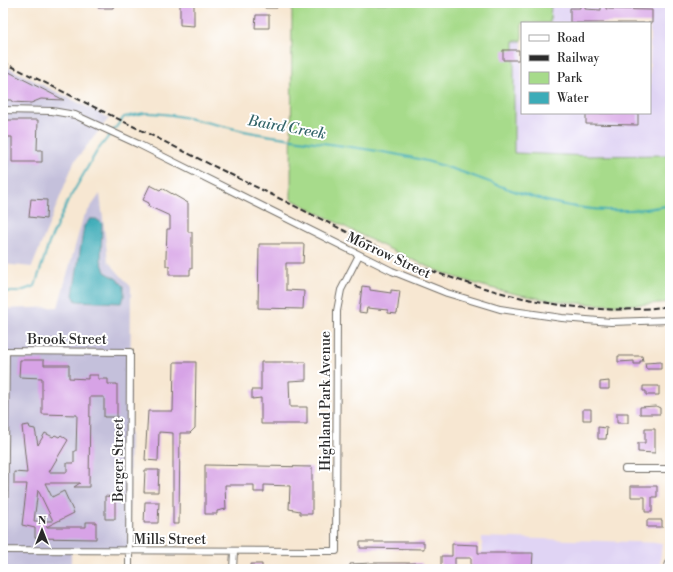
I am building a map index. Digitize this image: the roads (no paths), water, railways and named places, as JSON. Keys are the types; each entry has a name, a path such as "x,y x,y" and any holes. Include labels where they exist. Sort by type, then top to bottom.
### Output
{"street":[{"name":"Morrow Street","path":"3,110 66,112 75,114 359,255 419,283 500,309 581,320 640,322 670,320"},
{"name":"Highland Park Avenue","path":"336,551 337,311 341,290 359,255"},
{"name":"Brook Street","path":"4,351 130,352"},
{"path":"4,351 4,550"},
{"name":"Berger Street","path":"129,569 130,352"},
{"path":"625,469 670,470"},
{"name":"Mills Street","path":"4,550 336,551"},
{"path":"233,569 234,551"},
{"path":"667,569 670,560"}],"water":[{"path":"90,219 96,219 102,223 101,260 105,272 117,279 124,286 124,297 121,303 76,301 73,295 84,226"}],"waterway":[{"name":"Baird Creek","path":"3,292 18,292 35,286 49,243 68,201 97,151 124,117 145,113 157,113 197,120 270,136 401,155 447,167 538,199 574,207 629,210 666,206"}],"railway":[{"path":"3,62 408,262 439,274 504,293 537,301 570,306 603,309 637,309 670,306"}]}
